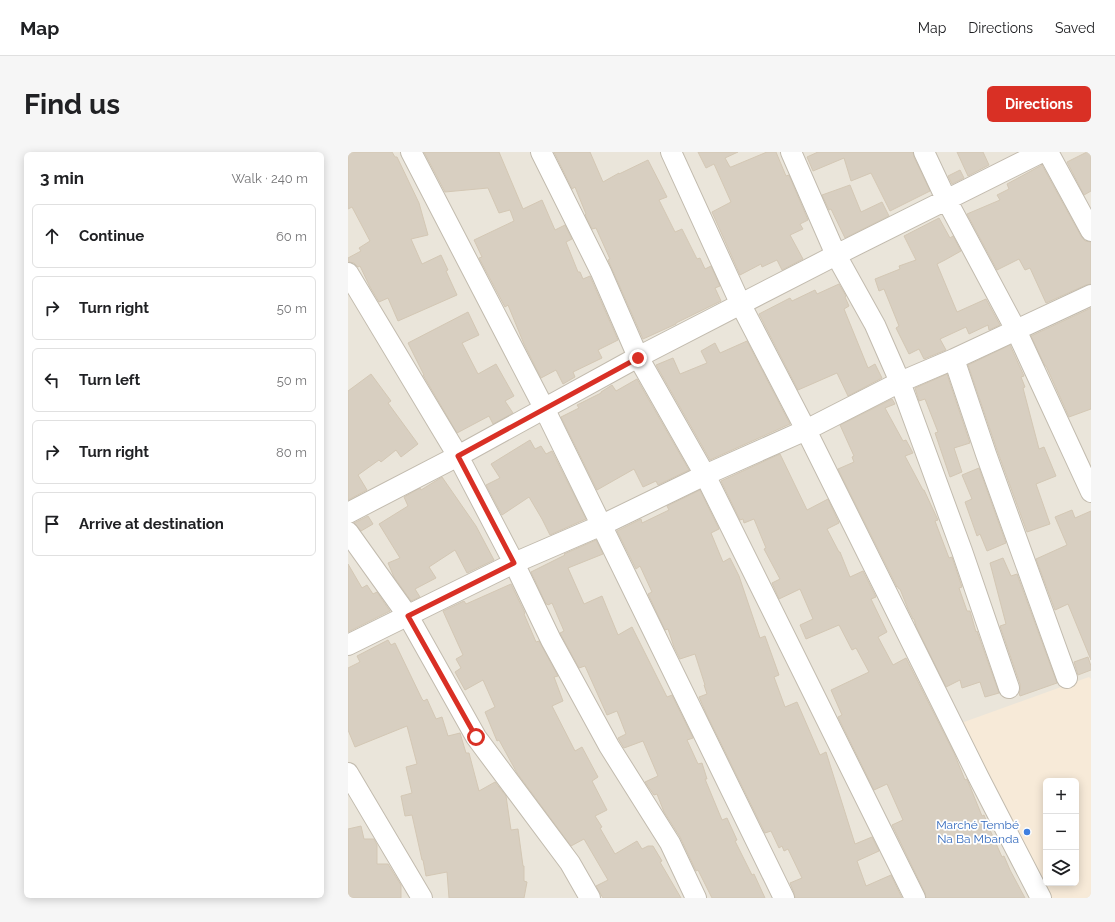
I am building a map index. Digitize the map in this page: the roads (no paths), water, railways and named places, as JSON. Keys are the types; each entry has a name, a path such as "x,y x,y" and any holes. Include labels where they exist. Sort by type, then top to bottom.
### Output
{"street":[{"path":"411,152 544,408 784,898"},
{"path":"541,152 601,272 638,358 706,475 916,898"},
{"path":"671,152 741,305 806,430 1041,898"},
{"path":"791,152 836,255 875,325 900,382 962,551 1009,688"},
{"path":"924,152 946,199 1016,330 1091,492"},
{"path":"348,512 458,456 638,358 836,255 1042,152"},
{"path":"1048,152 1091,230"},
{"path":"348,273 458,456 514,563 551,640 609,746 670,843 696,898"},
{"path":"348,645 514,563 602,525 706,475 806,430 900,382 954,359 1091,295"},
{"path":"954,359 986,454 1067,678"},
{"path":"348,532 408,616 476,737 570,863 590,898"},
{"path":"348,773 422,898"}],"place":[{"name":"Marché Tembé Na Ba Mbanda","path":"1027,832"}]}
